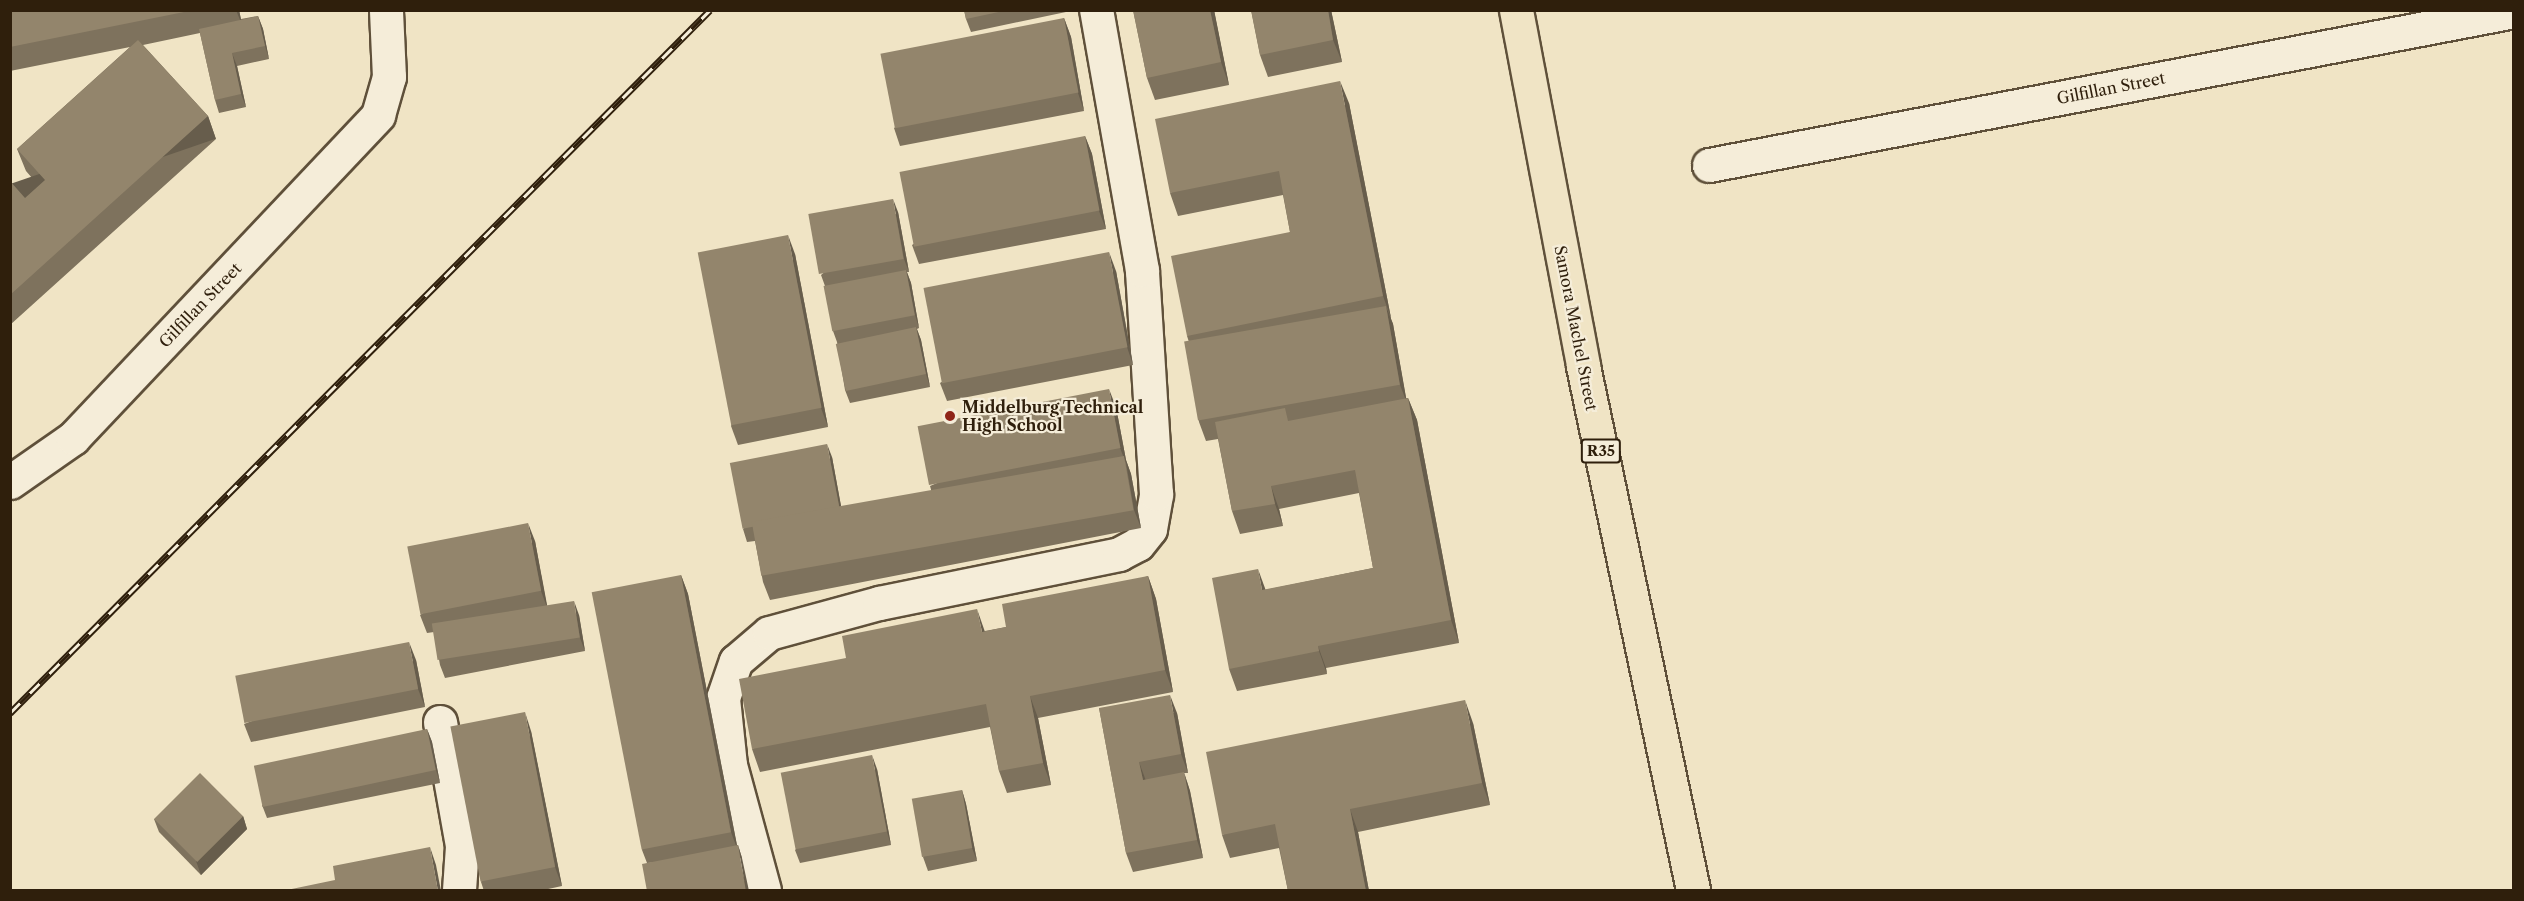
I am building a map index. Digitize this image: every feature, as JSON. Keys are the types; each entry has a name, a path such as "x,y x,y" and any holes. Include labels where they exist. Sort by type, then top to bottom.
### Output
{"main road":[{"name":"Samora Machel Street","path":"1516,10 1693,891"}],"street":[{"name":"Gilfillan Street","path":"10,482 72,438 378,115 389,77 386,10"},
{"path":"764,891 730,765 723,699 736,661 769,633 879,603 1119,554 1138,544 1150,529 1156,494 1142,270 1096,10"},
{"name":"Gilfillan Street","path":"1709,165 2514,11"},
{"path":"440,722 462,846 459,891"}],"building":[{"path":"10,10 194,10 10,47"},
{"path":"964,10 1008,10 966,19"},
{"path":"1133,10 1210,10 1221,62 1147,78"},
{"path":"1251,10 1328,10 1333,40 1260,55"},
{"path":"258,16 265,46 232,53 241,94 215,100 199,29"},
{"path":"1064,18 1079,93 895,128 880,54"},
{"path":"138,40 208,116 10,295 10,181 25,198 45,180 17,149"},
{"path":"1340,81 1383,296 1187,336 1171,256 1290,232 1279,171 1170,193 1155,119"},
{"path":"1085,136 1100,211 914,247 899,172"},
{"path":"893,199 904,259 819,274 808,214"},
{"path":"788,235 822,408 731,425 698,253"},
{"path":"1109,252 1128,347 942,383 923,288"},
{"path":"906,270 915,315 832,331 824,286"},
{"path":"1386,306 1400,385 1198,420 1184,342"},
{"path":"916,327 926,374 846,391 836,344"},
{"path":"1109,389 1120,448 929,485 918,426"},
{"path":"1408,398 1451,620 1318,646 1319,651 1229,669 1212,578 1258,569 1262,590 1373,568 1355,470 1271,486 1275,504 1232,511 1215,422 1285,408 1288,421"},
{"path":"827,444 840,510 743,529 730,463"},
{"path":"1124,456 1134,510 761,576 752,522"},
{"path":"528,523 541,591 420,614 407,546"},
{"path":"681,575 731,832 642,850 592,592"},
{"path":"1148,576 1165,670 1030,696 1043,763 999,771 986,704 752,749 739,679 846,658 842,636 977,609 982,632 1006,627 1002,604"},
{"path":"574,601 580,638 438,660 432,624"},
{"path":"409,642 418,689 244,723 235,676"},
{"path":"1170,695 1181,754 1139,762 1143,780 1184,772 1197,840 1126,853 1099,708"},
{"path":"1465,700 1482,783 1350,809 1366,891 1288,891 1275,824 1222,835 1206,752"},
{"path":"525,712 555,867 481,882 450,727"},
{"path":"427,729 436,770 263,807 254,766"},
{"path":"872,755 887,832 796,849 781,773"},
{"path":"200,773 243,816 197,862 154,819"},
{"path":"962,790 972,848 922,857 912,799"},
{"path":"738,845 746,891 647,891 642,864"},
{"path":"430,847 438,891 282,891 335,880 333,866"}],"railway":[{"path":"10,713 710,10"}],"place":[{"name":"Middelburg Technical High School","path":"950,416"}]}
